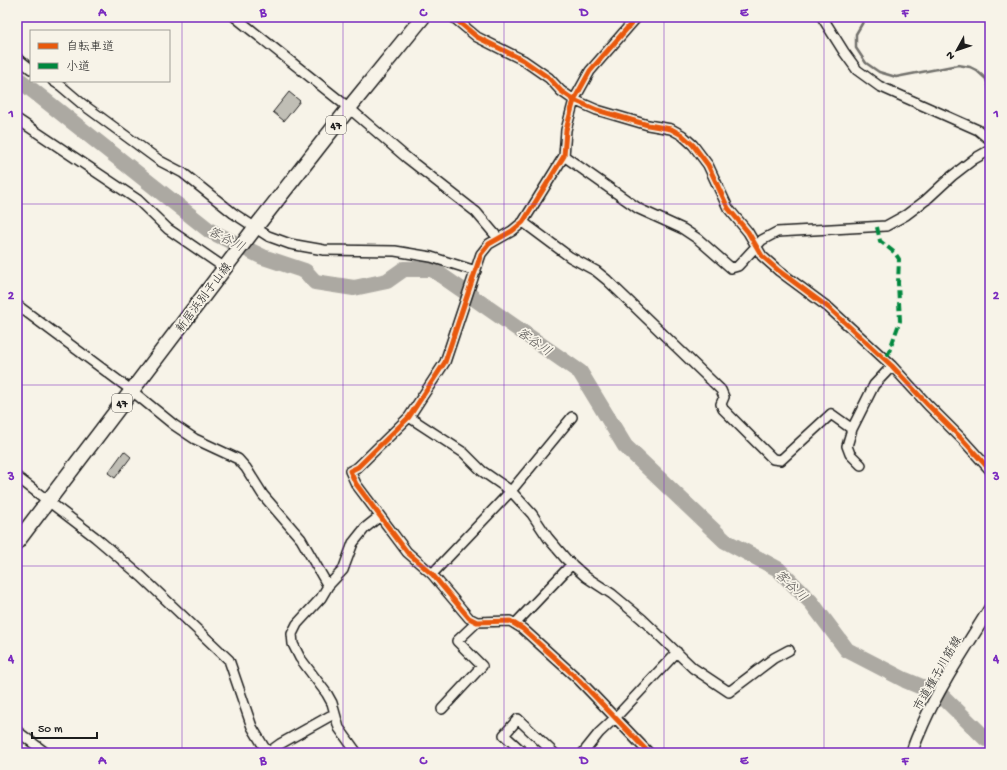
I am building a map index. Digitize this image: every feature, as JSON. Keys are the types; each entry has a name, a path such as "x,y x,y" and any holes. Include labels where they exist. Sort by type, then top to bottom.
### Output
{"main road":[{"name":"新居浜別子山線","path":"17,542 253,231 349,108 423,17"}],"street":[{"path":"235,17 349,108 407,158 476,212 498,238"},
{"path":"453,17 478,37 523,60 549,78 561,91 574,100 597,110 648,125 672,129 682,135 693,145 708,165 728,208 748,232 762,256 779,271 829,308 892,366 990,470"},
{"path":"636,17 590,71 574,100 566,130 564,156 523,222 512,232 489,244 481,254 445,362 409,417 358,467 350,471 356,484 407,552 432,574 469,618 477,622 510,621 523,629 579,680 649,753"},
{"path":"822,17 857,70 879,86 978,130 990,140"},
{"path":"17,58 30,68"},
{"path":"55,82 160,161 183,173 253,231 290,244 324,250 395,251 431,257 476,272"},
{"path":"17,119 138,200 168,229 226,266"},
{"path":"564,156 639,209 683,229 698,239 731,268 738,266 762,240 777,232 886,226 906,215 926,200 952,176 974,159 990,150"},
{"path":"523,222 570,257 596,271 607,280 721,390 724,397 721,404 723,409 773,459 781,460 831,414 852,429"},
{"path":"17,306 195,439 238,459 246,468 263,495 301,539 328,586"},
{"path":"861,465 850,454 847,446 852,429 874,385 892,366"},
{"path":"409,417 464,453 482,471 510,491 532,514 548,538 586,577 612,594 642,619 693,668 729,692 774,658 789,650"},
{"path":"432,574 510,491 572,417"},
{"path":"17,477 95,536 142,577 229,660 252,727 264,747 269,752 280,744 330,716 335,715"},
{"path":"357,753 339,728 332,702 300,658 293,644 292,634 297,624 321,598 328,586 344,570 354,543 365,528 380,516"},
{"path":"515,624 572,564"},
{"name":"市道種子川筋線","path":"912,753 929,712 990,608"},
{"path":"442,709 482,666 457,642 477,622"},
{"path":"583,753 599,733 616,717 676,652"},
{"path":"524,753 504,735 518,720 554,753"},
{"path":"17,731 46,753"}],"building":[{"path":"289,92 300,101 284,121 273,112"},
{"path":"124,451 131,457 115,478 108,473"}],"waterway":[{"path":"866,17 856,34 856,48 866,63 879,72 896,77 958,65 970,67 986,79 990,92"},
{"name":"客谷川","path":"17,78 210,231 263,257 305,271 315,282 354,288 387,281 404,269 432,269 580,372 625,446 725,541 778,569 811,602 847,650 905,680 941,695 986,739"}],"marked path":[{"path":"877,227 880,241 895,253 899,259 898,283 900,321 886,360"}],"cycle path":[{"path":"453,17 477,37 523,60 549,78 561,91 574,100 597,110 648,125 671,129 682,135 693,145 708,165 728,208 748,232 762,256 779,271 829,308 892,366 990,470"},
{"path":"637,17 590,71 574,100 566,130 564,156 523,222 512,231 489,244 481,254 445,362 409,417 358,467 350,471 356,484 407,552 432,574 469,618 477,622 510,621 523,629 579,680 649,753"}]}
